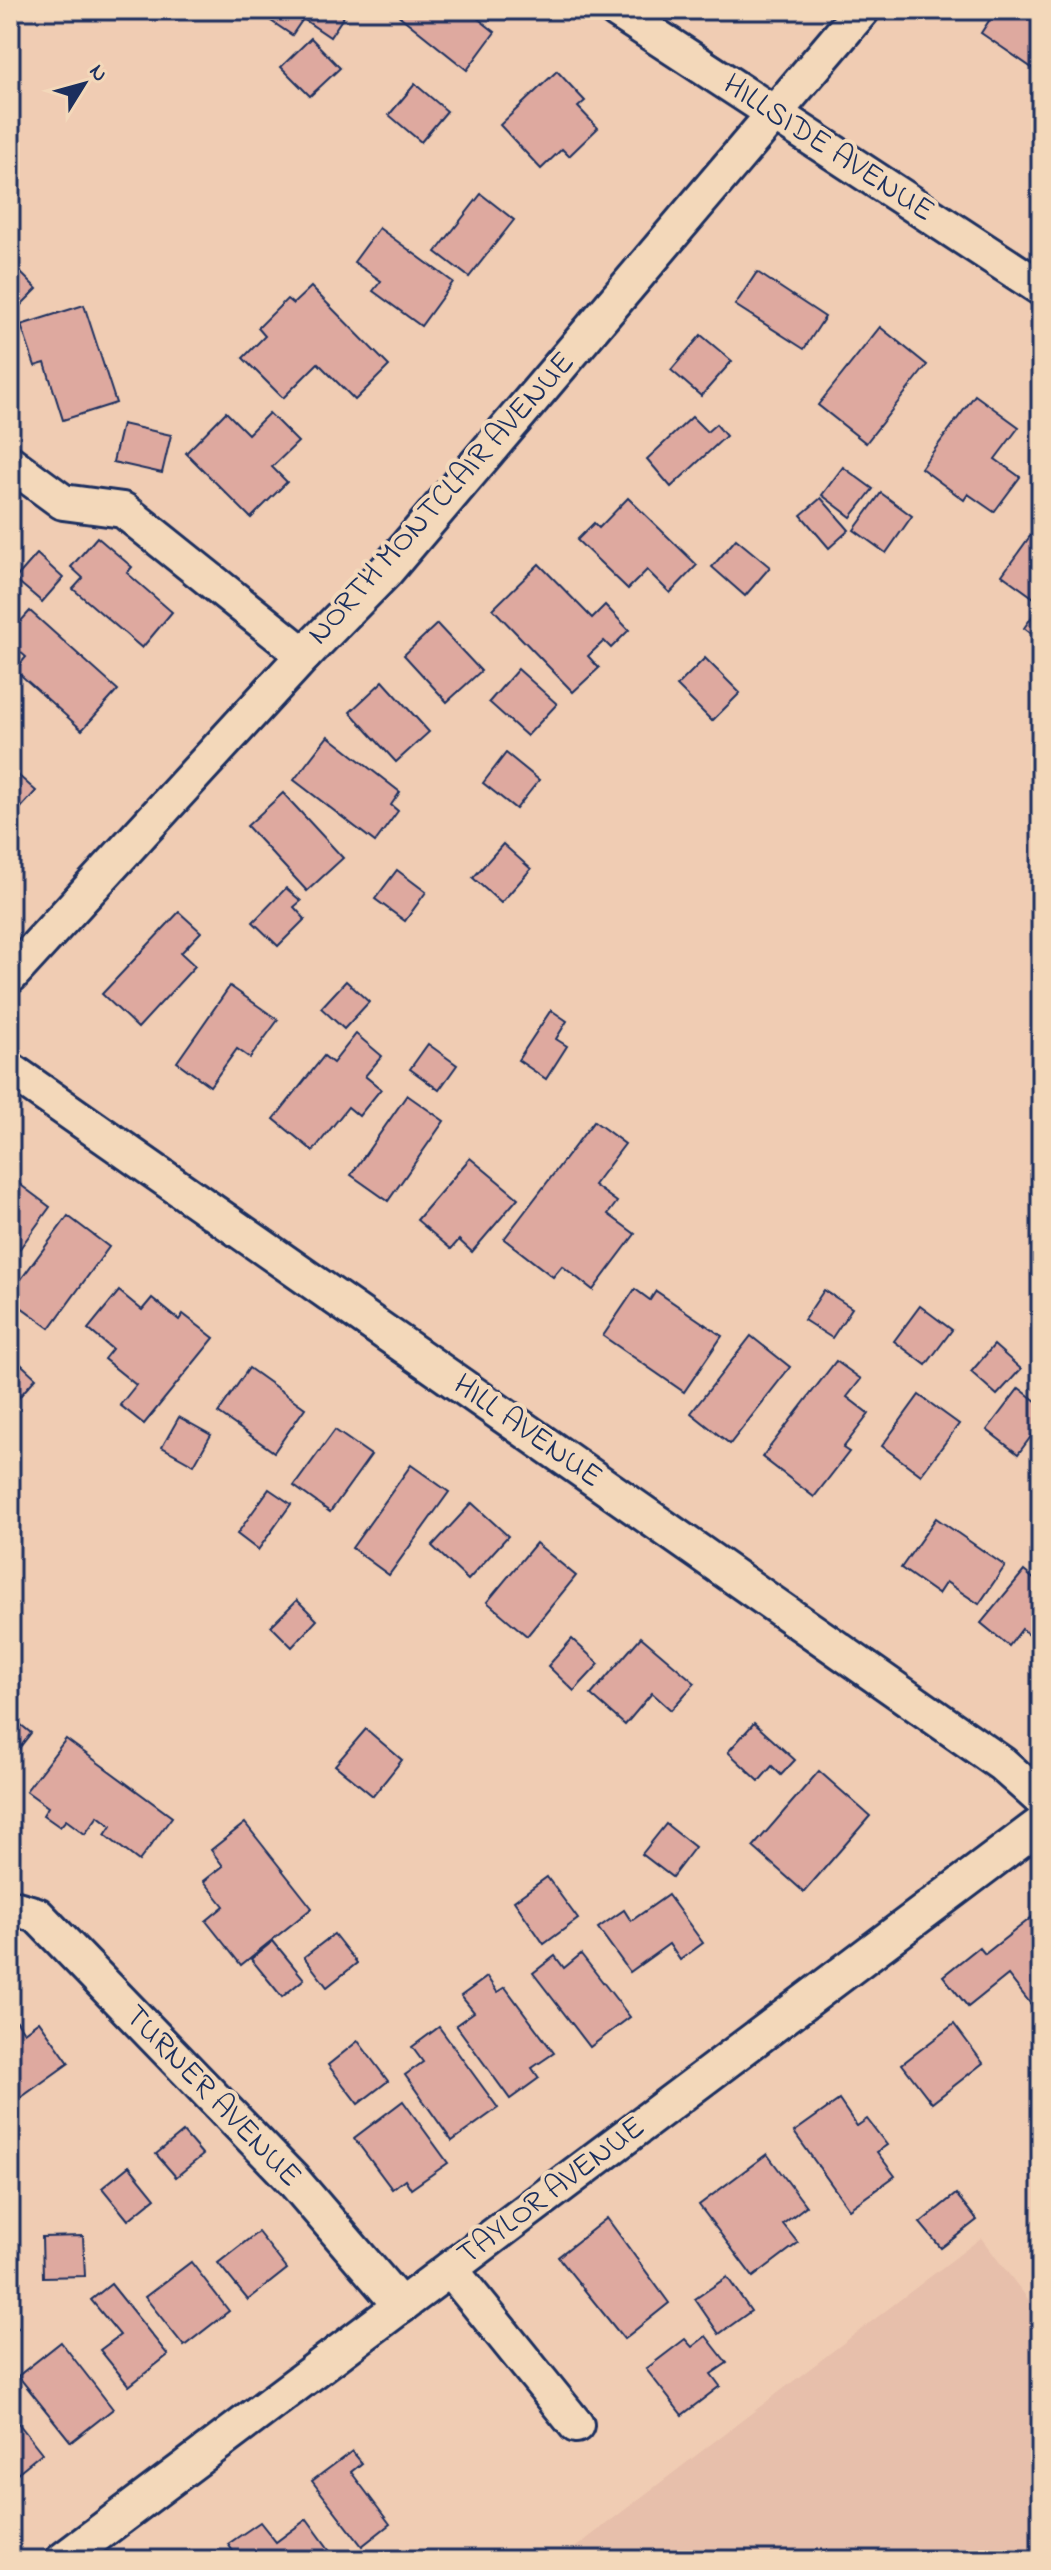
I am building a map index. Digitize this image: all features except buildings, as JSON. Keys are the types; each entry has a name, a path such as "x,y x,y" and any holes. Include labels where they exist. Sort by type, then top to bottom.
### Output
{"street":[{"name":"HILLSIDE AVENUE","path":"616,10 1041,288"},
{"name":"NORTH MONTCLAIR AVENUE","path":"10,976 304,655 387,570 862,10"},
{"path":"10,463 63,502 123,510 304,655"},
{"name":"HILL AVENUE","path":"10,1070 989,1755 1041,1799"},
{"name":"TAYLOR AVENUE","path":"63,2560 1041,1824"},
{"path":"10,1936 24,1911"},
{"name":"TURNER AVENUE","path":"24,1911 293,2180 401,2306"},
{"path":"450,2269 576,2425"}],"shaded area":[{"path":"981,2238 1041,2316 1041,2560 559,2560"}]}
